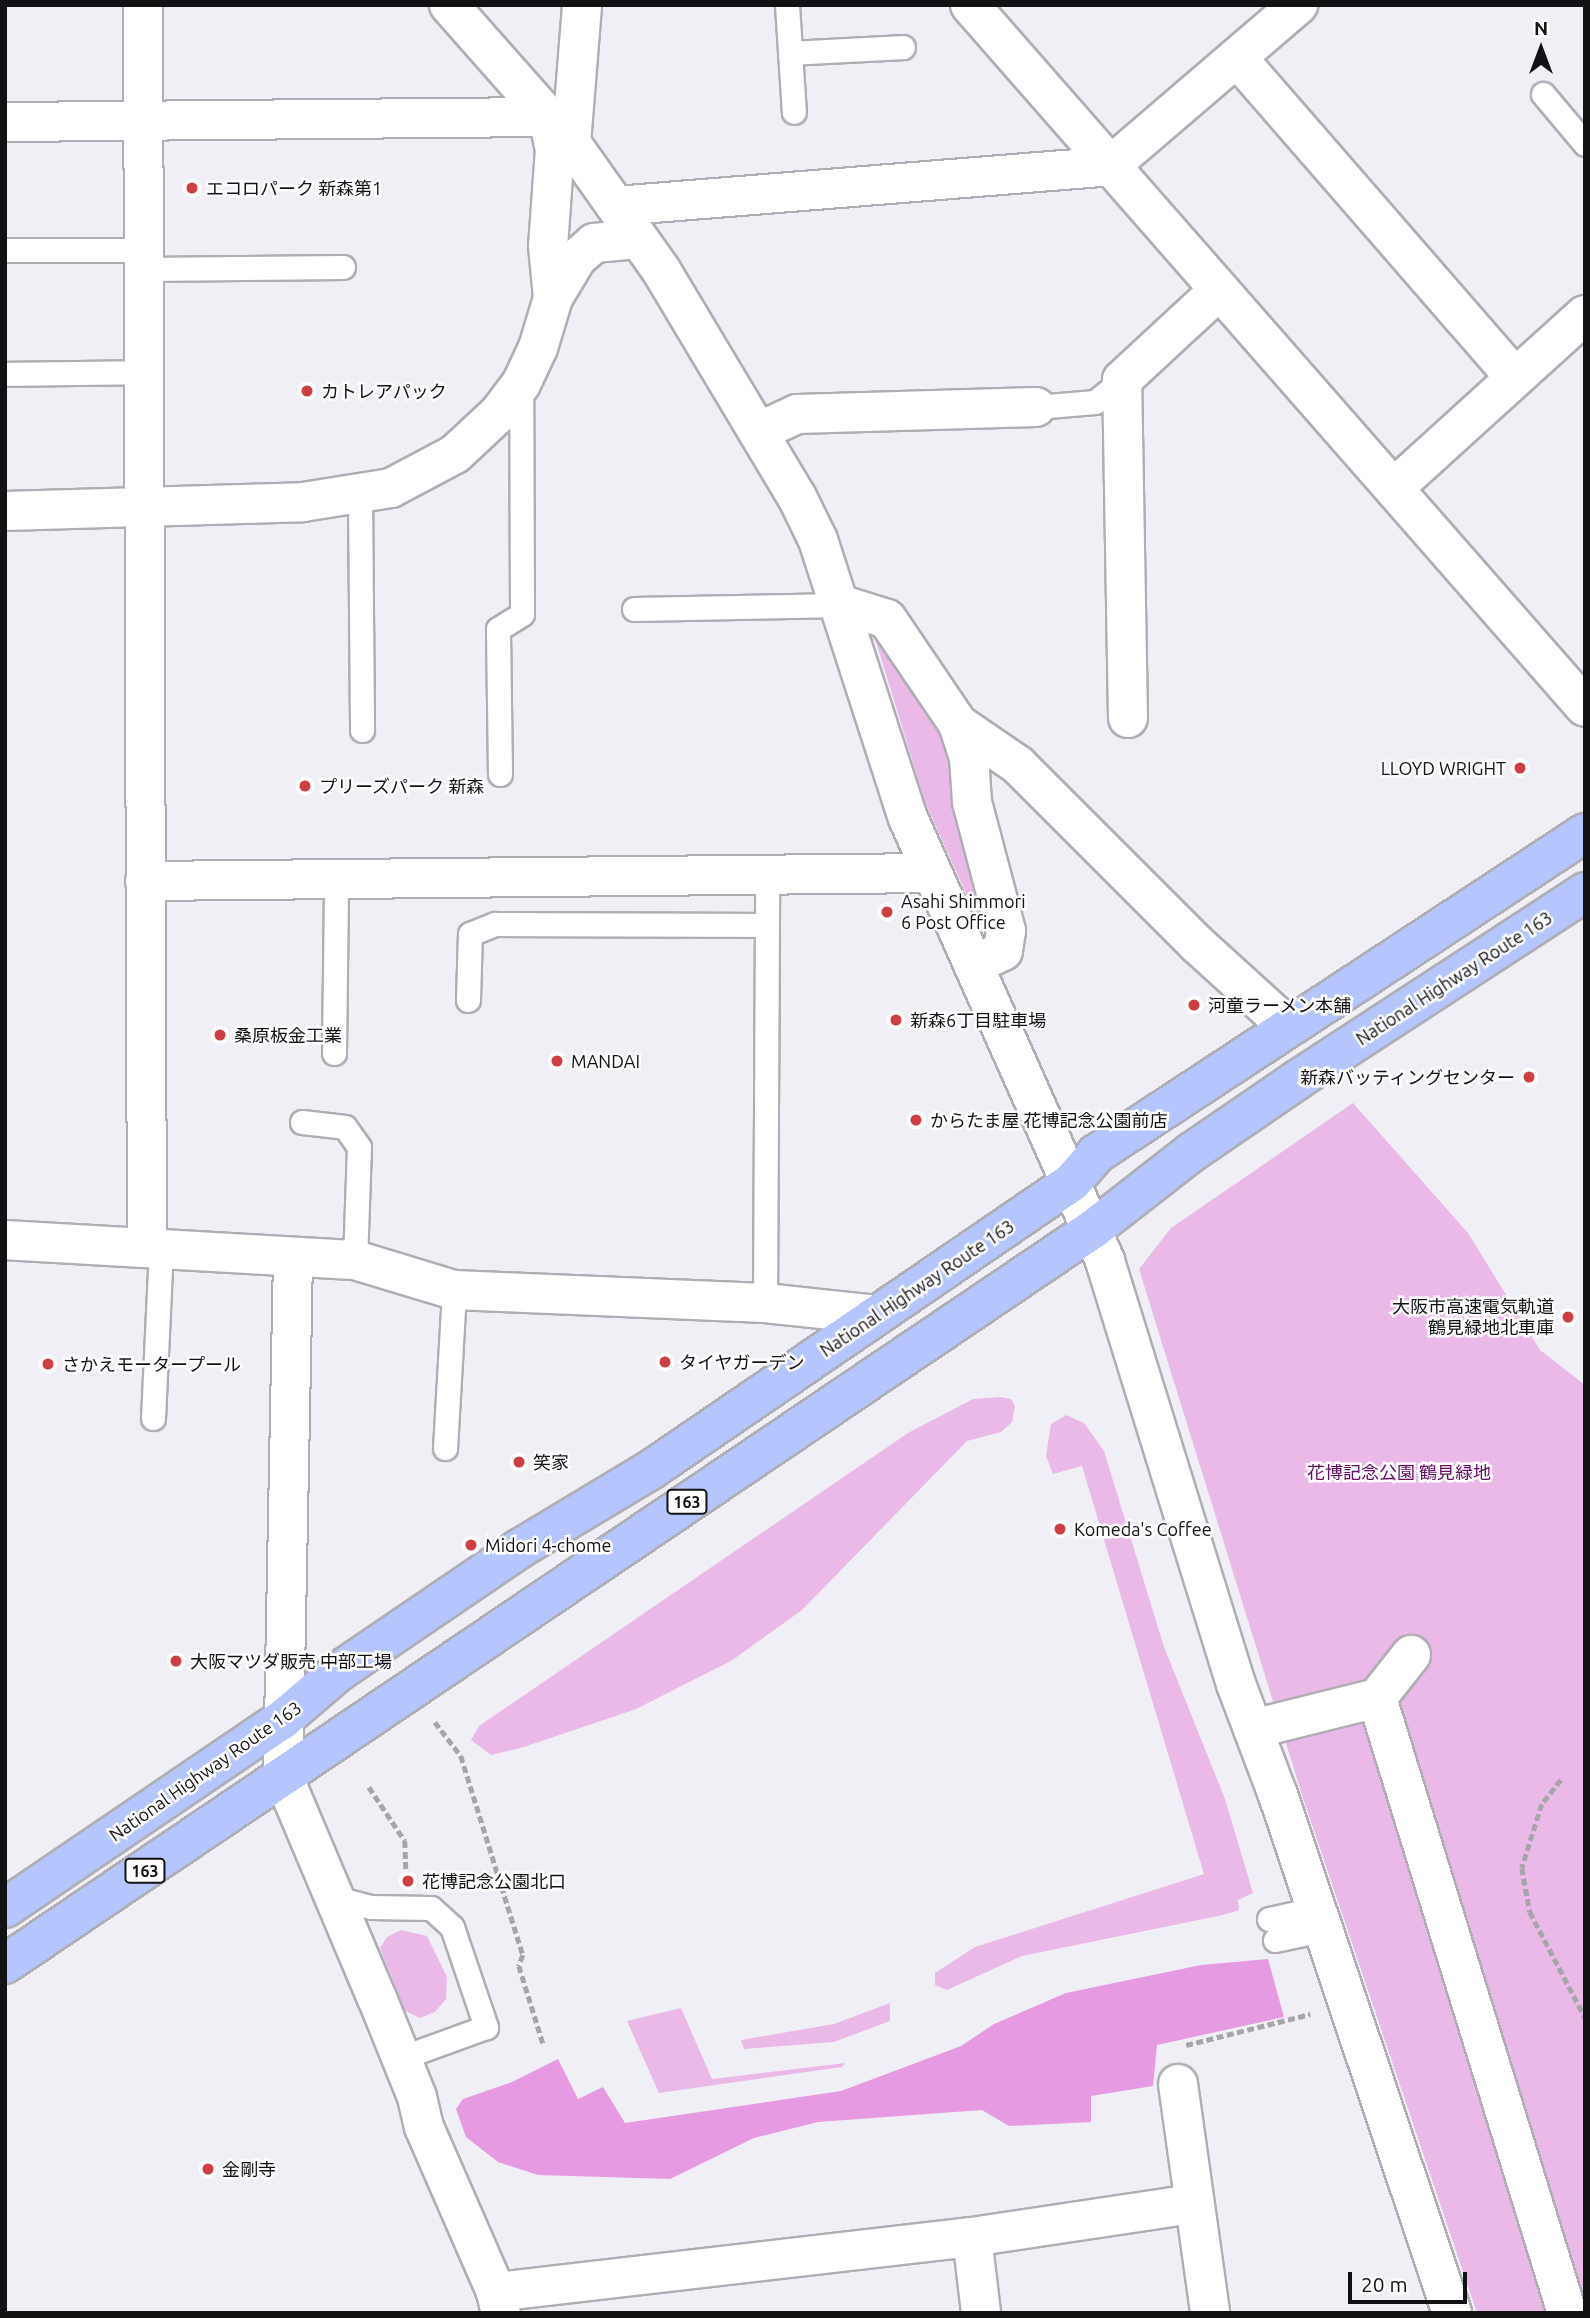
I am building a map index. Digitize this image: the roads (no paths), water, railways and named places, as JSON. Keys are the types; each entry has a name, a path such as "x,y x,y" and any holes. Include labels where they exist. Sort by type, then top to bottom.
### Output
{"highway":[{"name":"National Highway Route 163","path":"5,1908 282,1720 338,1672 485,1572 652,1469 1072,1182 1096,1154 1287,1026 1436,934 1585,833"},
{"name":"National Highway Route 163","path":"5,1964 1093,1229 1192,1152 1585,892"}],"street":[{"path":"143,5 145,881 154,1247"},
{"path":"449,5 559,130 616,206 797,496 842,605 899,792 931,873 1093,1229 1253,1729 1452,2313"},
{"path":"553,298 548,246 555,149 582,5"},
{"path":"970,5 1218,291 1395,487 1585,708"},
{"path":"616,206 1110,166 1239,60 1298,5"},
{"path":"1239,60 1514,376"},
{"path":"5,122 559,130"},
{"path":"5,510 303,502 360,495 424,474 455,454 499,413 521,384 538,348 553,298 577,258 594,243 638,239"},
{"path":"1128,718 1122,380 1218,291"},
{"path":"1395,487 1514,376 1585,315"},
{"path":"758,432 797,414 1036,407"},
{"path":"842,605 887,619 958,724 969,757 972,802 1006,931 1003,951 973,965"},
{"path":"958,724 1018,765 1197,944 1287,1026"},
{"path":"145,881 931,873"},
{"path":"5,1240 355,1260 454,1290 765,1303 877,1315"},
{"path":"293,1257 283,1776 401,2058 424,2127 498,2302 1194,2204"},
{"path":"1253,1729 1377,1698 1411,1655"},
{"path":"1377,1698 1567,2313"},
{"path":"1178,2084 1210,2313"},
{"path":"971,2236 981,2313"}],"lane":[{"path":"787,5 794,112"},
{"path":"790,53 903,47"},
{"path":"1544,94 1585,144"},
{"path":"5,250 343,267"},
{"path":"5,374 145,372"},
{"path":"1036,407 1095,402 1122,380"},
{"path":"500,774 498,629 522,614 521,384"},
{"path":"360,495 362,730"},
{"path":"634,609 842,605"},
{"path":"765,1303 767,875"},
{"path":"334,1053 335,879"},
{"path":"468,1000 470,934 495,924 767,925"},
{"path":"302,1122 345,1127 359,1147 355,1260"},
{"path":"153,1418 154,1247"},
{"path":"445,1448 454,1290"},
{"path":"328,1886 348,1901 371,1907 432,1908 452,1927 486,2027 401,2058"},
{"path":"1272,1929 1319,1919"}],"place":[{"name":"エコロパーク 新森第1","path":"192,188"},
{"name":"カトレアパック","path":"307,391"},
{"name":"LLOYD WRIGHT","path":"1520,768"},
{"name":"プリーズパーク 新森","path":"305,786"},
{"name":"Asahi Shimmori 6 Post Office","path":"887,912"},
{"name":"河童ラーメン本舗","path":"1194,1005"},
{"name":"新森6丁目駐車場","path":"896,1020"},
{"name":"桑原板金工業","path":"220,1035"},
{"name":"MANDAI","path":"557,1061"},
{"name":"新森バッティングセンター","path":"1529,1077"},
{"name":"からたま屋 花博記念公園前店","path":"916,1120"},
{"name":"大阪市高速電気軌道 鶴見緑地北車庫","path":"1568,1317"},
{"name":"タイヤガーデン","path":"665,1362"},
{"name":"さかえモータープール","path":"48,1364"},
{"name":"笑家","path":"519,1462"},
{"name":"Komeda's Coffee","path":"1060,1529"},
{"name":"Midori 4-chome","path":"471,1545"},
{"name":"大阪マツダ販売 中部工場","path":"176,1661"},
{"name":"花博記念公園北口","path":"408,1881"},
{"name":"金剛寺","path":"208,2169"}],"park label":[{"name":"花博記念公園 鶴見緑地","path":"1399,1472"}]}
